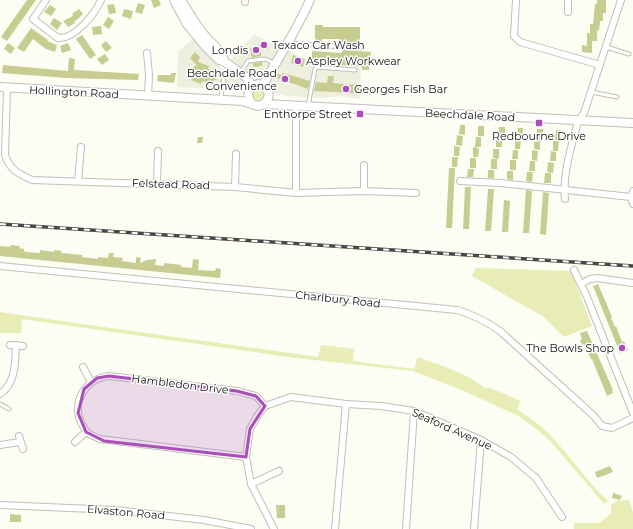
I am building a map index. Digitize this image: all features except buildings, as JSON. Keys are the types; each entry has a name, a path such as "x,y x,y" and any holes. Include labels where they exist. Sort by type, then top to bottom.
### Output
{"street":[{"path":"46,0 33,19 58,38 63,39 82,27 102,0"},
{"path":"174,0 187,24 205,46 219,60 228,64 246,77 252,86"},
{"path":"181,0 194,22 224,55 228,64"},
{"path":"263,85 282,54 310,0"},
{"path":"516,0 514,36 520,42 600,65"},
{"path":"568,0 568,12"},
{"path":"565,199 565,178 578,121 584,113 621,0"},
{"path":"147,53 146,63 148,96"},
{"path":"258,84 263,85 269,92 266,101 258,106 247,101 248,90 252,86 258,84"},
{"name":"Hollington Road","path":"4,88 247,101"},
{"name":"Felstead Road","path":"4,88 5,155 8,164 18,174 32,180 235,186 296,193 364,191 416,193"},
{"path":"266,101 296,107 296,193"},
{"name":"Beechdale Road","path":"266,101 296,102 308,105 378,111 633,123"},
{"name":"Beechdale Road","path":"296,107 308,105"},
{"path":"78,181 81,147"},
{"path":"157,184 158,151"},
{"path":"235,186 236,154"},
{"path":"364,165 364,191"},
{"path":"460,181 632,194 633,204"},
{"name":"Charlbury Road","path":"0,266 457,310 471,314 486,321 500,331 588,411 602,426 612,428 633,418"},
{"path":"574,270 633,413"},
{"path":"581,284 590,279 597,278 633,283"},
{"path":"0,394 5,391 13,378 13,345 23,346"},
{"path":"83,368 91,382 84,390 77,406 80,420 86,432 104,440 246,457"},
{"name":"Hambledon Drive","path":"91,382 97,378 109,376 237,391 256,396 265,406"},
{"name":"Seaford Avenue","path":"265,406 291,397 346,404 382,406 414,411 481,440 511,457 536,478 562,517"},
{"path":"335,529 346,404"},
{"path":"265,406 250,429 246,457 251,484 274,529"},
{"path":"406,529 414,411"},
{"path":"75,442 86,432"},
{"path":"0,445 20,439 23,449"},
{"path":"474,529 481,440"},
{"path":"251,484 279,470"},
{"name":"Elvaston Road","path":"0,505 116,510 204,520 251,529"}],"lane":[{"path":"289,41 298,44 360,48"},
{"path":"606,47 629,54"},
{"path":"240,73 248,60 265,59 275,64"},
{"path":"220,100 224,76 228,64"},
{"path":"308,105 315,69 317,67 355,70"},
{"path":"591,92 616,97"},
{"path":"0,404 10,409"}],"highlighted area":[{"path":"109,376 237,391 256,396 265,406 250,429 246,457 104,441 86,432 78,413 84,389 97,378"}],"shaded area":[{"path":"254,35 314,64 361,68 360,99 341,96 324,98 287,96 274,93 270,85 268,68 265,73 241,82 241,90 177,87 178,51 193,39 224,71 234,55"}],"green space":[{"path":"256,89 260,89 264,95 260,101 256,101 252,97 252,93"},
{"path":"476,268 571,271 592,326 564,337 544,317 472,276"},
{"path":"0,312 318,357 321,345 354,349 353,361 414,369 418,357 463,374 479,383 486,389 488,387 521,401 517,409 542,427 551,436 608,501 604,504 553,444 538,430 518,416 464,391 413,371 296,358 22,319 21,333 0,333"},
{"path":"629,500 633,513 633,529 574,529 574,523 599,523 611,514 611,505 617,501"}],"railway":[{"path":"0,224 633,266"}],"place":[{"name":"Texaco Car Wash","path":"264,45"},
{"name":"Londis","path":"256,50"},
{"name":"Aspley Workwear","path":"298,61"},
{"name":"Beechdale Road Convenience","path":"285,79"},
{"name":"Georges Fish Bar","path":"346,89"},
{"name":"Enthorpe Street","path":"360,114"},
{"name":"Redbourne Drive","path":"539,123"},
{"name":"The Bowls Shop","path":"622,348"}]}
